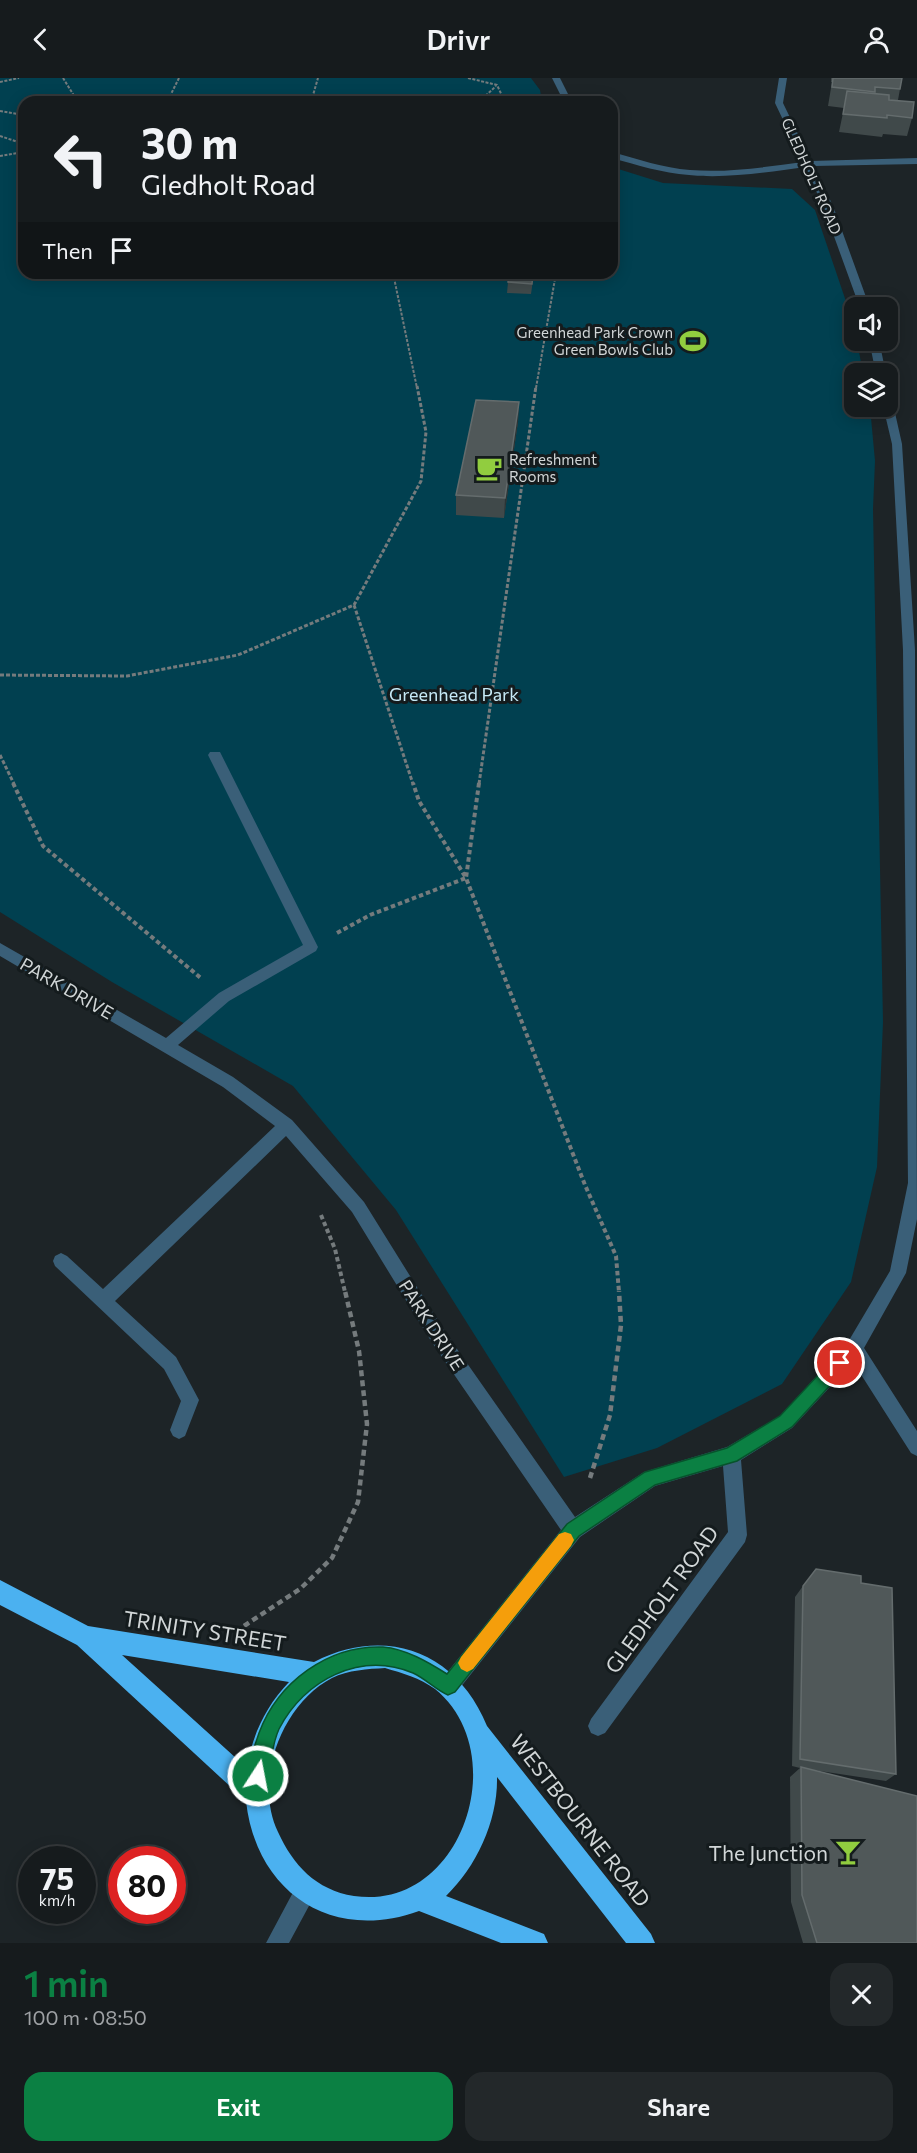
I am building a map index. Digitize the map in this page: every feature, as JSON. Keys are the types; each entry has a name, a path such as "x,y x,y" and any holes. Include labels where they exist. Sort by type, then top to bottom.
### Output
{"highway":[{"name":"TRINITY STREET","path":"0,1592 85,1637 257,1794"},
{"name":"TRINITY STREET","path":"85,1637 316,1674"},
{"path":"385,1656 418,1666 448,1686 464,1706 477,1730 486,1766 484,1805 471,1842 449,1876 419,1898 381,1910 341,1908 306,1891 280,1865 264,1831 257,1794 260,1757 272,1724 291,1695 316,1674 350,1659 385,1656"},
{"name":"WESTBOURNE ROAD","path":"477,1730 642,1943"},
{"path":"419,1898 535,1943"}],"street":[{"path":"556,78 565,96"},
{"name":"GLEDHOLT ROAD","path":"783,78 779,104 828,206 861,297"},
{"path":"618,157 652,167 692,173 764,170 808,164 917,161"},
{"path":"448,1686 573,1530 651,1478 731,1455 786,1422 854,1348 898,1273 916,1183 913,650 897,444 891,417"},
{"path":"167,1046 224,997 311,947 215,755"},
{"name":"PARK DRIVE","path":"0,949 228,1082 286,1125 358,1207 437,1335 573,1530"},
{"path":"103,1301 286,1125"},
{"path":"61,1261 170,1363 190,1400 179,1430"},
{"path":"854,1348 917,1448"},
{"name":"GLEDHOLT ROAD","path":"598,1726 738,1535 731,1455"},
{"path":"277,1943 306,1891"}],"path":[{"path":"0,82 19,78"},
{"path":"63,78 73,96"},
{"path":"170,96 179,78"},
{"path":"313,96 318,78"},
{"path":"468,78 497,85"},
{"path":"485,96 497,85"},
{"path":"497,85 502,96"},
{"path":"0,111 18,114"},
{"path":"0,136 18,142"},
{"path":"0,156 18,153"},
{"path":"0,675 127,676 238,655 354,605 421,481 426,432 394,279"},
{"path":"466,878 528,434 555,279"},
{"path":"354,605 419,801 466,878 585,1185 616,1256 621,1325 610,1415 573,1530"},
{"path":"0,756 43,846 224,997"},
{"path":"311,947 370,915 466,878"},
{"path":"190,1654 246,1625 300,1589 332,1558 358,1502 367,1424 359,1351 334,1249 318,1208"}],"green space":[{"name":"Greenhead Park","path":"0,78 531,78 540,90 541,96 18,96 18,279 618,279 618,169 663,183 792,189 815,210 845,297 844,351 859,351 861,363 844,363 844,417 871,417 875,461 873,509 883,1022 877,1167 851,1282 782,1384 657,1448 564,1477 396,1210 293,1086 112,982 0,912"}],"building":[{"path":"833,78 902,78 900,89 875,87 875,92 832,87"},
{"path":"847,91 889,95 889,100 914,102 912,118 843,114"},
{"path":"508,279 532,279 532,284 508,282"},
{"name":"Refreshment Rooms","path":"476,400 519,402 505,498 456,495"},
{"path":"816,1569 861,1576 861,1583 892,1588 896,1774 800,1759 803,1586"},
{"name":"The Junction","path":"801,1767 917,1796 917,1943 817,1943 802,1895"}],"slow traffic":[{"path":"467,1663 565,1540"}],"place":[{"name":"Greenhead Park Crown Green Bowls Club","path":"693,341"},
{"name":"Refreshment Rooms","path":"489,468"},
{"name":"The Junction","path":"848,1852"}],"route":[{"path":"258,1776 260,1757 272,1724 291,1695 316,1674 350,1659 385,1656 418,1666 448,1686 573,1530 651,1478 731,1455 786,1422 840,1363"}]}
